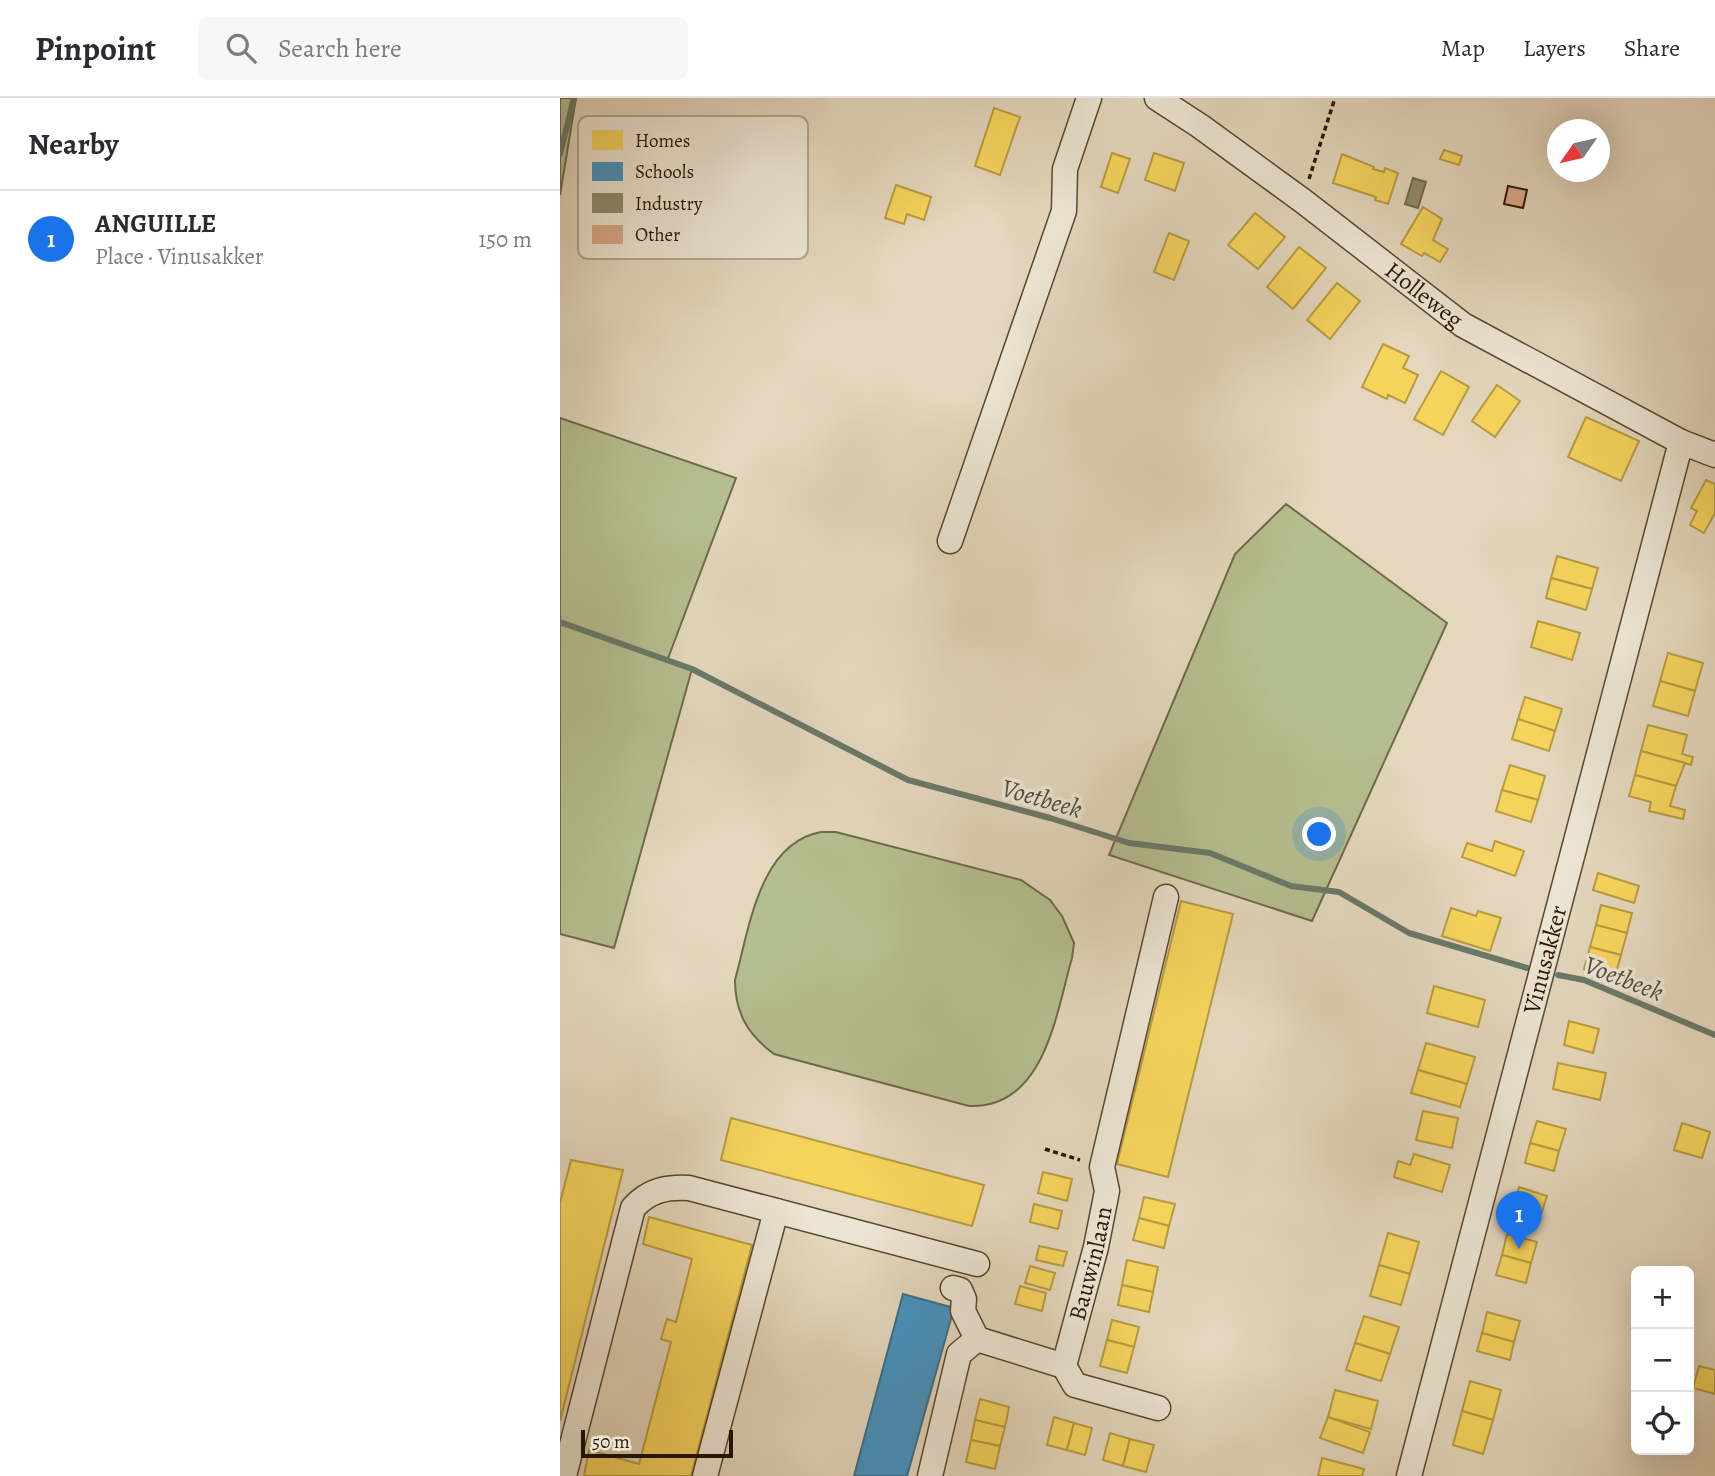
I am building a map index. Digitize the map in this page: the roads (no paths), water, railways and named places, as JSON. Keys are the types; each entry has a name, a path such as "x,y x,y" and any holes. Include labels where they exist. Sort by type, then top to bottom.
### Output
{"street":[{"path":"950,541 1064,211 1065,169 1089,98"},
{"name":"Holleweg","path":"1157,98 1303,201 1464,325 1681,442 1715,455"},
{"name":"Vinusakker","path":"1409,1476 1681,442"},
{"name":"Bauwinlaan","path":"1064,1366 1096,1247 1107,1191 1103,1162 1167,897"},
{"path":"564,1476 633,1208 642,1198 654,1191 673,1187 689,1188 977,1264"},
{"path":"705,1476 776,1211"},
{"path":"953,1287 960,1290 964,1299 963,1311 977,1339 1064,1366 1075,1384 1157,1408"},
{"path":"930,1476 958,1354 977,1339"}],"waterway":[{"name":"Voetbeek","path":"560,154 574,98"},
{"name":"Voetbeek","path":"560,622 692,669 908,780 1050,818 1129,843 1210,853 1291,886 1339,892 1409,933 1527,968"},
{"name":"Voetbeek","path":"1558,975 1584,980 1715,1035"}],"place":[{"name":"ANGUILLE","path":"1519,1249"}]}
